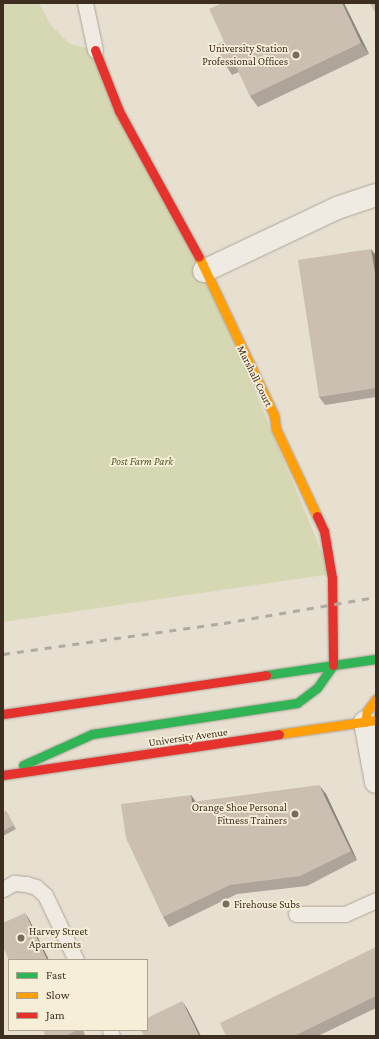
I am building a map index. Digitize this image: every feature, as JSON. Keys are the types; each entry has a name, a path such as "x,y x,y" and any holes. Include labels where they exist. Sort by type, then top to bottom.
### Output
{"main road":[{"name":"Marshall Court","path":"95,50 119,111 199,257 204,271 274,415 276,428 324,531 332,578 334,666"},
{"path":"3,714 376,659"},
{"path":"3,774 92,734 297,703 317,688 334,666"},
{"path":"371,721 367,711 376,699"},
{"name":"University Avenue","path":"3,774 371,721"}],"street":[{"path":"204,271 337,208 376,195"},
{"path":"371,721 376,782"}],"lane":[{"path":"85,3 95,50"},
{"path":"3,889 14,883 26,884 36,887 45,895 76,959"},
{"path":"296,914 345,914 376,900"}],"green space":[{"name":"Post Farm Park","path":"3,3 39,3 50,24 70,44 95,50 199,257 331,574 3,622"}],"building":[{"name":"University Station Professional Offices","path":"222,3 342,3 361,43 250,96 233,60 225,64 216,45 224,41 209,9"},
{"path":"370,3 376,3 376,15"},
{"path":"371,249 376,280 376,388 319,397 298,260"},
{"path":"319,785 351,851 300,876 230,885 163,917 126,838 121,804 191,795 192,802"},
{"path":"6,811 14,825 3,831 3,813"},
{"name":"Harvey Street Apartments","path":"25,913 47,959 9,959 3,947 3,923"},
{"path":"376,947 376,996 294,1036 226,1036 220,1023"},
{"path":"182,1001 199,1036 144,1036 142,1031 148,1031 148,1018"},
{"path":"44,1031 76,1031 65,1036 46,1036"}],"railway":[{"path":"3,654 224,623 376,597"}],"traffic: fast":[{"path":"266,675 376,659"},
{"path":"23,765 92,734 297,703 317,688 333,665"}],"traffic: slow":[{"path":"199,257 274,415 276,429 317,516"},
{"path":"365,722 367,711 376,699"},
{"path":"279,734 376,720"}],"traffic: jam":[{"path":"95,50 119,111 199,257"},
{"path":"317,516 324,531 332,578 333,665"},
{"path":"3,714 266,675"},
{"path":"3,775 279,734"}],"place":[{"name":"University Station Professional Offices","path":"296,55"},
{"name":"Orange Shoe Personal Fitness Trainers","path":"295,814"},
{"name":"Firehouse Subs","path":"226,904"},
{"name":"Harvey Street Apartments","path":"21,938"}]}
